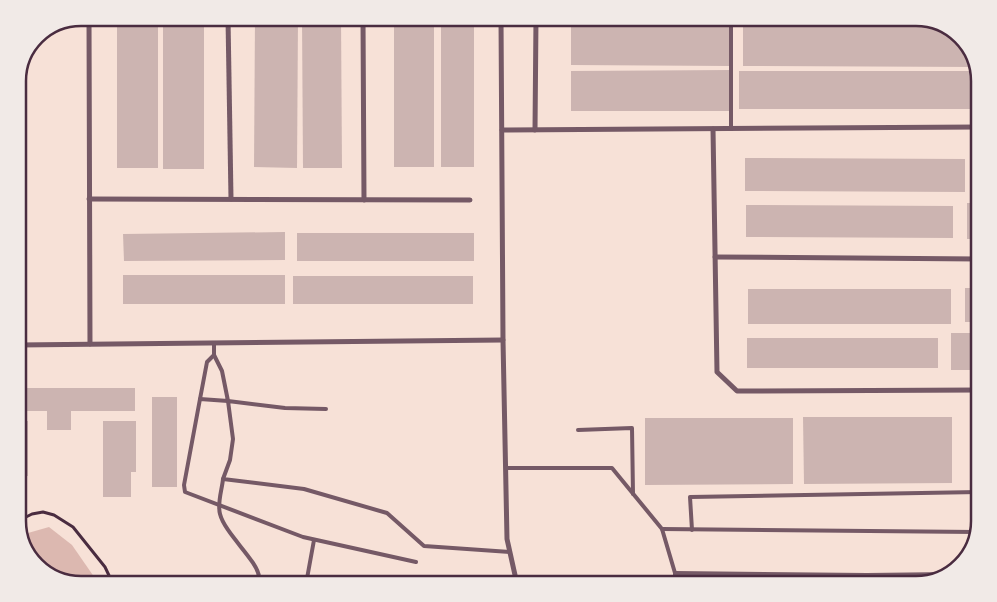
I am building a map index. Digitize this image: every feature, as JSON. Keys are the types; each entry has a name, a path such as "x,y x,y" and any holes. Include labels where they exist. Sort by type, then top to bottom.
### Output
{"street":[{"path":"89,26 90,344"},
{"path":"228,26 231,199"},
{"path":"363,26 364,200"},
{"path":"501,26 503,340 507,539 515,576"},
{"path":"535,130 536,26"},
{"path":"502,130 971,128"},
{"path":"713,129 717,372 736,391 971,390"},
{"path":"89,199 470,200"},
{"path":"715,257 971,259"},
{"path":"26,345 503,340"}],"lane":[{"path":"731,26 732,129"},
{"path":"214,343 214,355 222,371 228,401 233,439 230,460 223,479 219,504 220,513 226,528 254,565 259,576"},
{"path":"214,355 207,362 187,466 184,492 314,540 416,562"},
{"path":"200,399 285,408 326,409"},
{"path":"578,430 632,428 634,494"},
{"path":"506,468 612,468 662,530 675,573 928,574"},
{"path":"223,479 304,489 388,513 424,546 510,552"},
{"path":"692,530 690,497 971,492"},
{"path":"662,530 969,532"},
{"path":"307,576 314,540"}],"path":[{"path":"26,517 43,512 54,515 73,527 105,567 109,576"}],"shaded area":[{"path":"49,527 72,545 93,576 60,572 42,560 34,548 28,533"}],"building":[{"path":"117,26 158,26 158,168 117,168"},
{"path":"163,26 204,26 204,169 163,169"},
{"path":"255,26 298,26 297,168 254,167"},
{"path":"302,26 341,26 342,168 303,168"},
{"path":"394,26 434,26 434,167 394,167"},
{"path":"441,26 474,26 474,167 441,167"},
{"path":"571,26 730,26 730,66 571,65"},
{"path":"743,26 916,26 937,30 952,40 965,57 969,67 743,66"},
{"path":"731,70 731,111 571,111 571,71"},
{"path":"739,71 970,71 971,109 739,109"},
{"path":"745,158 965,159 965,192 745,191"},
{"path":"967,203 971,203 971,239 967,239"},
{"path":"746,205 953,206 953,238 746,237"},
{"path":"285,232 285,260 124,261 123,234"},
{"path":"297,233 474,233 474,261 297,261"},
{"path":"123,275 285,275 285,304 123,304"},
{"path":"293,276 473,276 473,304 293,304"},
{"path":"965,288 971,288 971,322 965,322"},
{"path":"748,289 951,289 951,324 748,324"},
{"path":"951,333 971,333 971,370 951,370"},
{"path":"747,338 938,338 938,368 747,368"},
{"path":"26,388 135,388 135,411 71,411 71,430 47,430 47,411 26,411"},
{"path":"152,397 177,397 177,487 152,487"},
{"path":"803,417 952,417 952,483 804,484"},
{"path":"645,418 793,418 793,484 645,485"},
{"path":"26,421 28,421 28,476 26,476"},
{"path":"103,421 136,421 136,472 131,472 131,497 103,497"}]}
